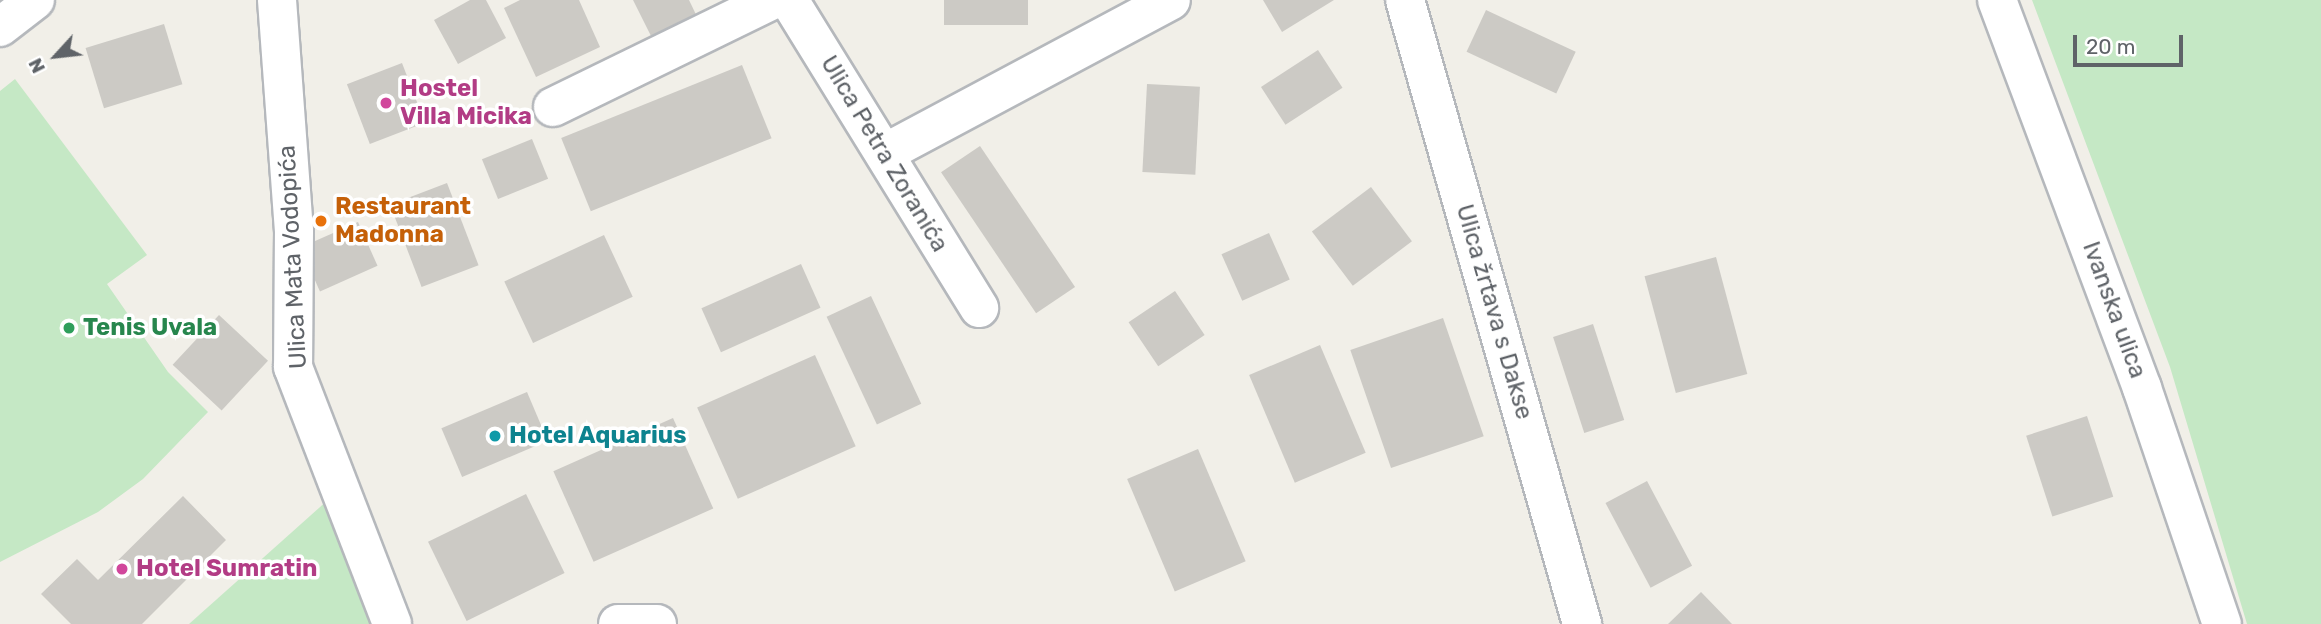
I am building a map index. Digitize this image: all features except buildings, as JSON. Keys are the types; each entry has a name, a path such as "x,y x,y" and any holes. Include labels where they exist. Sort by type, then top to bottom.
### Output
{"street":[{"path":"0,27 35,0"},
{"name":"Ulica Mata Vodopića","path":"277,0 295,230 293,367 392,624"},
{"path":"552,107 772,0"},
{"name":"Ulica Petra Zoranića","path":"789,0 885,153 906,196 979,308"},
{"path":"885,153 1171,0"},
{"name":"Ulica žrtava s Dakse","path":"1405,0 1582,624"},
{"name":"Ivanska ulica","path":"1997,0 2137,375 2222,624"},
{"path":"618,624 657,624"}],"green space":[{"path":"2032,0 2321,0 2321,624 2247,624 2170,367"},
{"name":"Tenis Uvala","path":"15,79 147,255 107,284 168,372 208,412 143,479 98,512 0,562 0,91"},
{"path":"329,499 376,624 189,624"}],"place":[{"name":"Hostel Villa Micika","path":"386,103"},
{"name":"Restaurant Madonna","path":"321,221"},
{"name":"Tenis Uvala","path":"69,328"},
{"name":"Hotel Aquarius","path":"495,436"},
{"name":"Hotel Sumratin","path":"122,569"}]}
